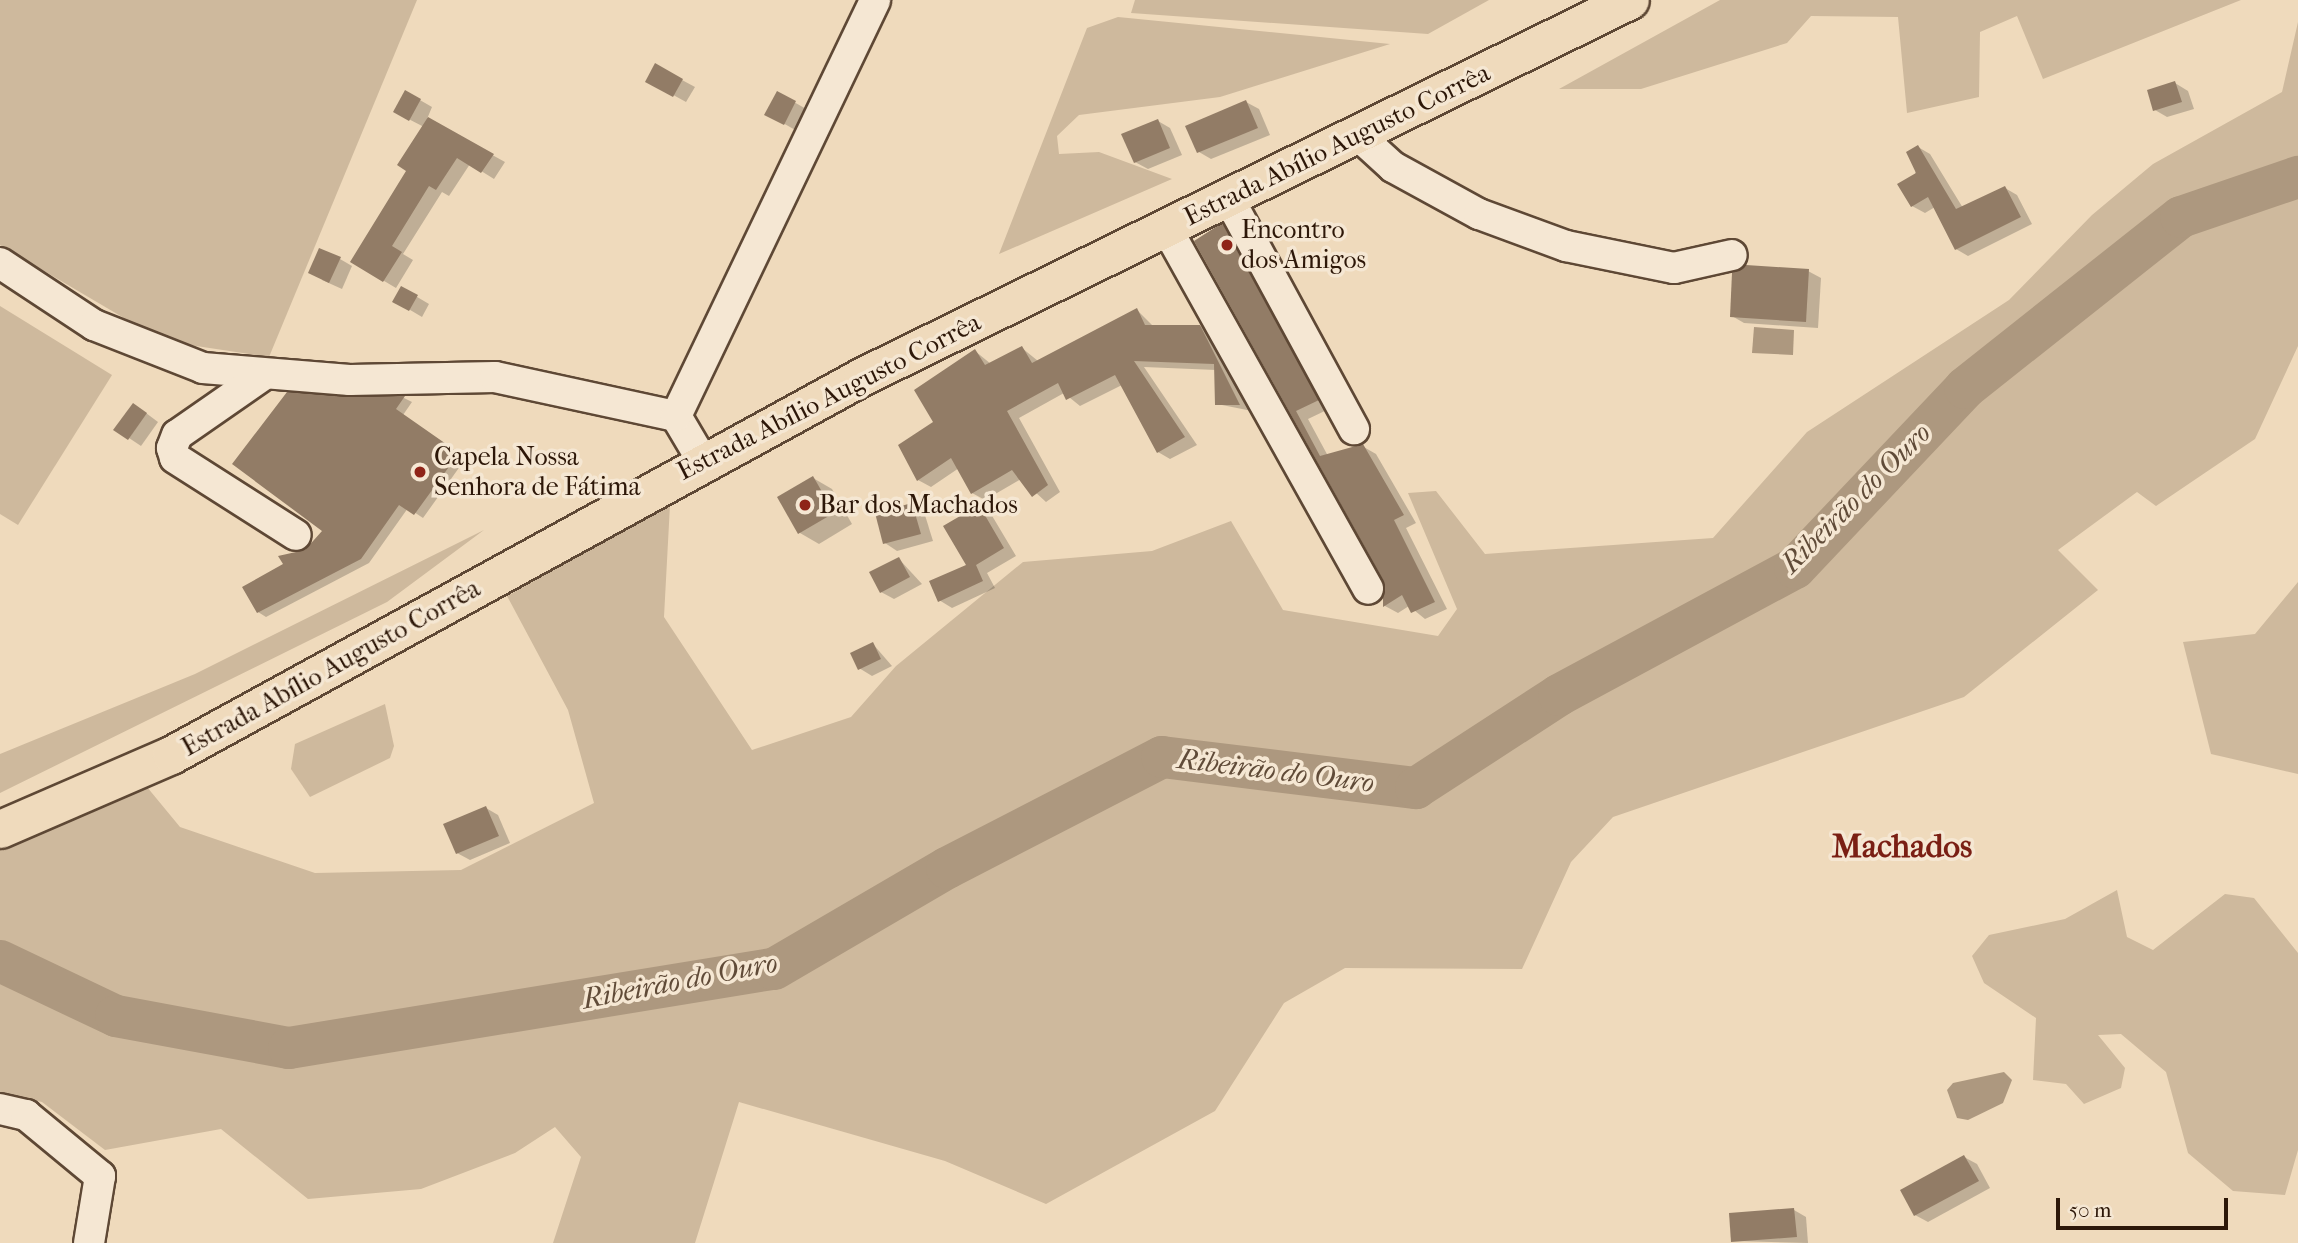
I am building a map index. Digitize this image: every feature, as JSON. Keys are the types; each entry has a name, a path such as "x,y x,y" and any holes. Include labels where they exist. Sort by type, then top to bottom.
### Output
{"main road":[{"name":"Estrada Abílio Augusto Corrêa","path":"0,829 172,755 702,460 1630,0"}],"street":[{"path":"676,416 875,0"},
{"path":"1359,136 1392,167 1468,208 1566,246 1674,268 1732,255"},
{"path":"1229,199 1354,429"},
{"path":"1167,229 1368,589"},
{"path":"0,263 94,326 148,351 262,376 495,377 676,416 702,460"},
{"path":"262,376 177,435 172,447 175,458 296,535"},
{"path":"0,1109 26,1115 100,1176 89,1243"}],"shaded area":[{"path":"0,0 417,0 269,357 163,341 0,245"},
{"path":"1135,0 1489,0 1428,34 1131,13"},
{"path":"1720,0 2241,0 2043,79 2017,16 1980,32 1979,97 1907,113 1898,17 1811,16 1787,43 1641,89 1559,89"},
{"path":"1118,17 1390,44 1220,97 1079,115 1057,136 1059,154 1099,152 1172,179 999,254 1087,28"},
{"path":"2298,22 2298,346 2255,439 2156,506 2137,492 2058,550 2098,590 1964,697 1613,817 1571,862 1522,969 1345,968 1284,1003 1215,1111 1046,1204 945,1161 739,1102 695,1243 553,1243 581,1157 555,1127 515,1153 421,1189 308,1199 221,1129 105,1150 42,1102 0,1093 0,847 147,787 180,827 315,873 461,870 594,803 568,710 507,596 670,505 664,617 752,750 851,717 896,666 1023,562 1152,551 1231,521 1283,610 1438,636 1457,609 1408,493 1436,491 1485,554 1713,538 1807,432 2009,300 2092,215 2153,164 2282,92"},
{"path":"0,306 112,375 18,525 0,514"},
{"path":"1754,327 1794,330 1793,355 1752,353"},
{"path":"484,530 387,602 0,793 0,754 195,674"},
{"path":"2298,582 2298,774 2211,754 2183,642 2255,634"},
{"path":"385,704 394,746 390,758 310,797 291,769 295,744"},
{"path":"2117,890 2127,937 2153,950 2225,894 2254,898 2298,953 2298,1150 2285,1195 2233,1191 2188,1153 2166,1072 2121,1034 2098,1035 2125,1068 2121,1088 2084,1104 2066,1084 2033,1080 2036,1018 1984,983 1972,956 1989,935 2065,919"},
{"path":"2004,1072 2012,1080 2003,1103 1968,1120 1957,1118 1947,1090 1953,1083"}],"building":[{"path":"655,63 683,79 673,97 645,82"},
{"path":"2175,81 2182,102 2153,111 2147,90"},
{"path":"405,90 421,99 409,121 393,112"},
{"path":"777,91 796,101 784,125 764,115"},
{"path":"1246,100 1258,128 1197,153 1185,126"},
{"path":"428,117 494,154 481,173 457,158 436,190 429,186 392,246 402,252 383,282 350,262 406,171 397,165"},
{"path":"1158,119 1170,148 1134,163 1121,134"},
{"path":"1918,145 1956,209 2005,186 2021,217 1955,250 1928,197 1911,207 1897,184 1916,173 1906,152"},
{"path":"1222,223 1319,400 1296,411 1320,456 1363,444 1404,515 1394,520 1435,602 1411,613 1402,595 1383,607 1383,580 1194,241"},
{"path":"319,248 341,257 329,283 308,273"},
{"path":"1746,265 1809,269 1806,322 1730,317 1732,273"},
{"path":"401,286 418,295 409,311 392,302"},
{"path":"1137,308 1145,325 1200,325 1240,405 1215,405 1214,364 1134,361 1185,437 1157,453 1115,375 1066,400 1058,383 1007,411 1048,485 1032,497 1012,470 971,494 951,458 917,481 898,445 933,422 914,390 975,349 985,365 1022,346 1032,363"},
{"path":"287,392 405,396 396,409 459,453 414,515 399,505 361,559 257,613 242,587 283,564 278,556 305,550 322,531 232,464"},
{"path":"133,403 147,413 128,440 113,430"},
{"name":"Bar dos Machados","path":"813,476 834,513 798,534 777,497"},
{"path":"912,503 921,534 883,544 875,513"},
{"path":"979,505 1004,548 976,565 983,581 938,602 929,581 966,565 943,526"},
{"path":"899,557 910,577 880,593 869,572"},
{"path":"873,642 881,659 858,670 850,653"},
{"path":"486,806 499,836 456,854 443,824"},
{"path":"1964,1155 1979,1181 1914,1216 1900,1190"},
{"path":"1794,1208 1797,1237 1731,1242 1729,1213"}],"waterway":[{"name":"Ribeirão do Ouro","path":"0,961 116,1016 289,1048 774,969 947,868 1162,757 1416,788 1559,695 1795,568 1965,388 2181,217 2298,177"}],"place":[{"name":"Encontro dos Amigos","path":"1227,245"},
{"name":"Capela Nossa Senhora de Fátima","path":"420,472"},
{"name":"Bar dos Machados","path":"805,505"}],"district":[{"name":"Machados","path":"1902,847"}]}
